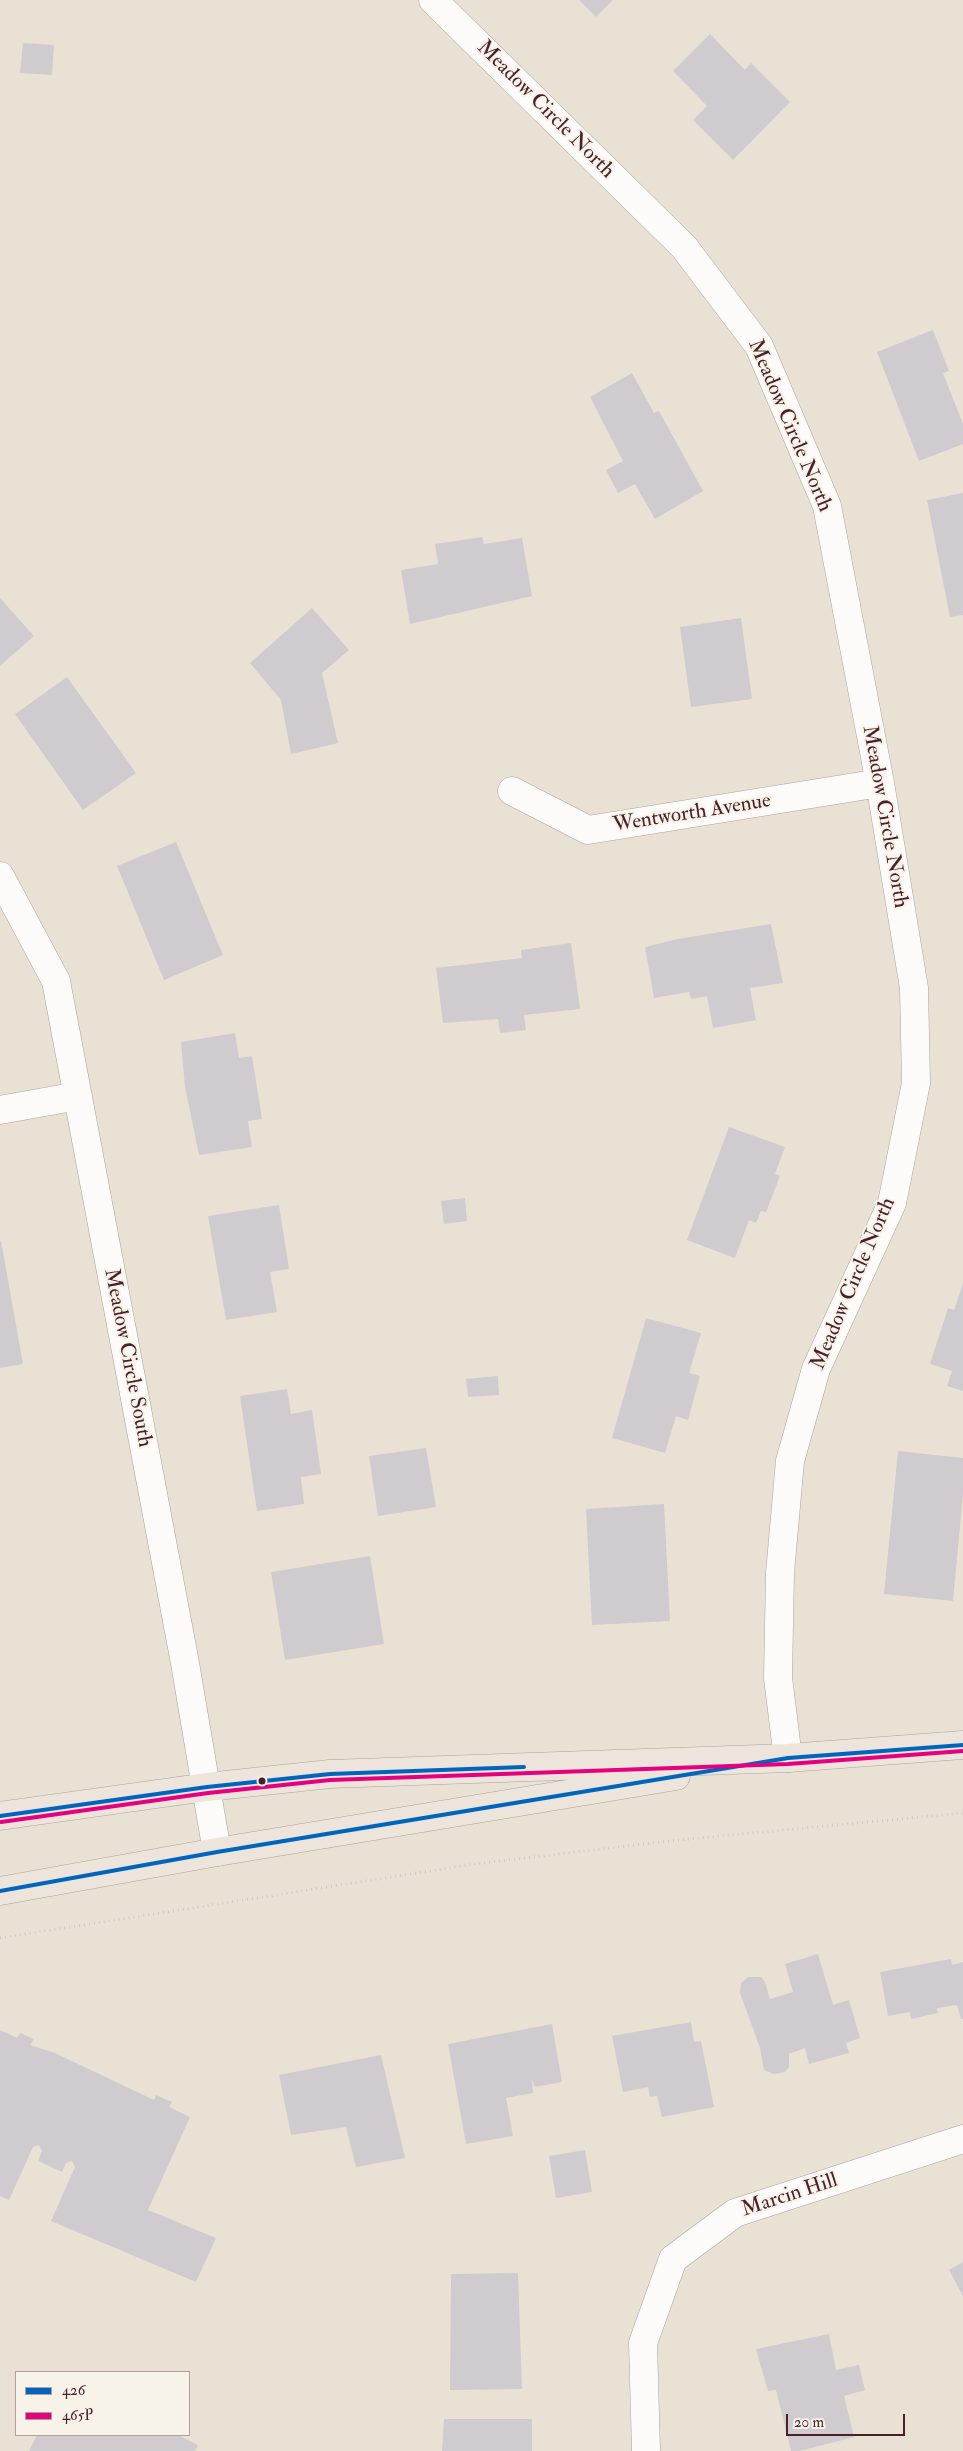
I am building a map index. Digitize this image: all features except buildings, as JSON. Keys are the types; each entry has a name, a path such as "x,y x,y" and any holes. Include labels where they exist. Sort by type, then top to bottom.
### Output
{"main road":[{"path":"0,1816 207,1787 330,1774 788,1758 963,1745"},
{"path":"0,1891 217,1852 788,1758"}],"street":[{"name":"Meadow Circle North","path":"433,0 684,248 759,346 827,506 880,783 914,988 916,1084 892,1203 816,1369 790,1461 780,1573 778,1678 788,1758"},
{"name":"Wentworth Avenue","path":"512,792 588,830 880,783"},
{"name":"Meadow Circle South","path":"0,876 56,981 185,1663 217,1852"},
{"path":"0,1110 78,1096"},
{"name":"Marcin Hill","path":"646,2451 643,2343 673,2259 735,2213 963,2139"}],"path":[{"path":"0,1938 474,1864 678,1840 963,1813"}],"transit line":[{"name":"426","path":"0,1891 217,1852 788,1758 963,1745"},
{"name":"465P","path":"1,1822 208,1793 330,1780 788,1764 963,1751"},
{"name":"426","path":"0,1816 207,1787 330,1774 524,1767"}]}
